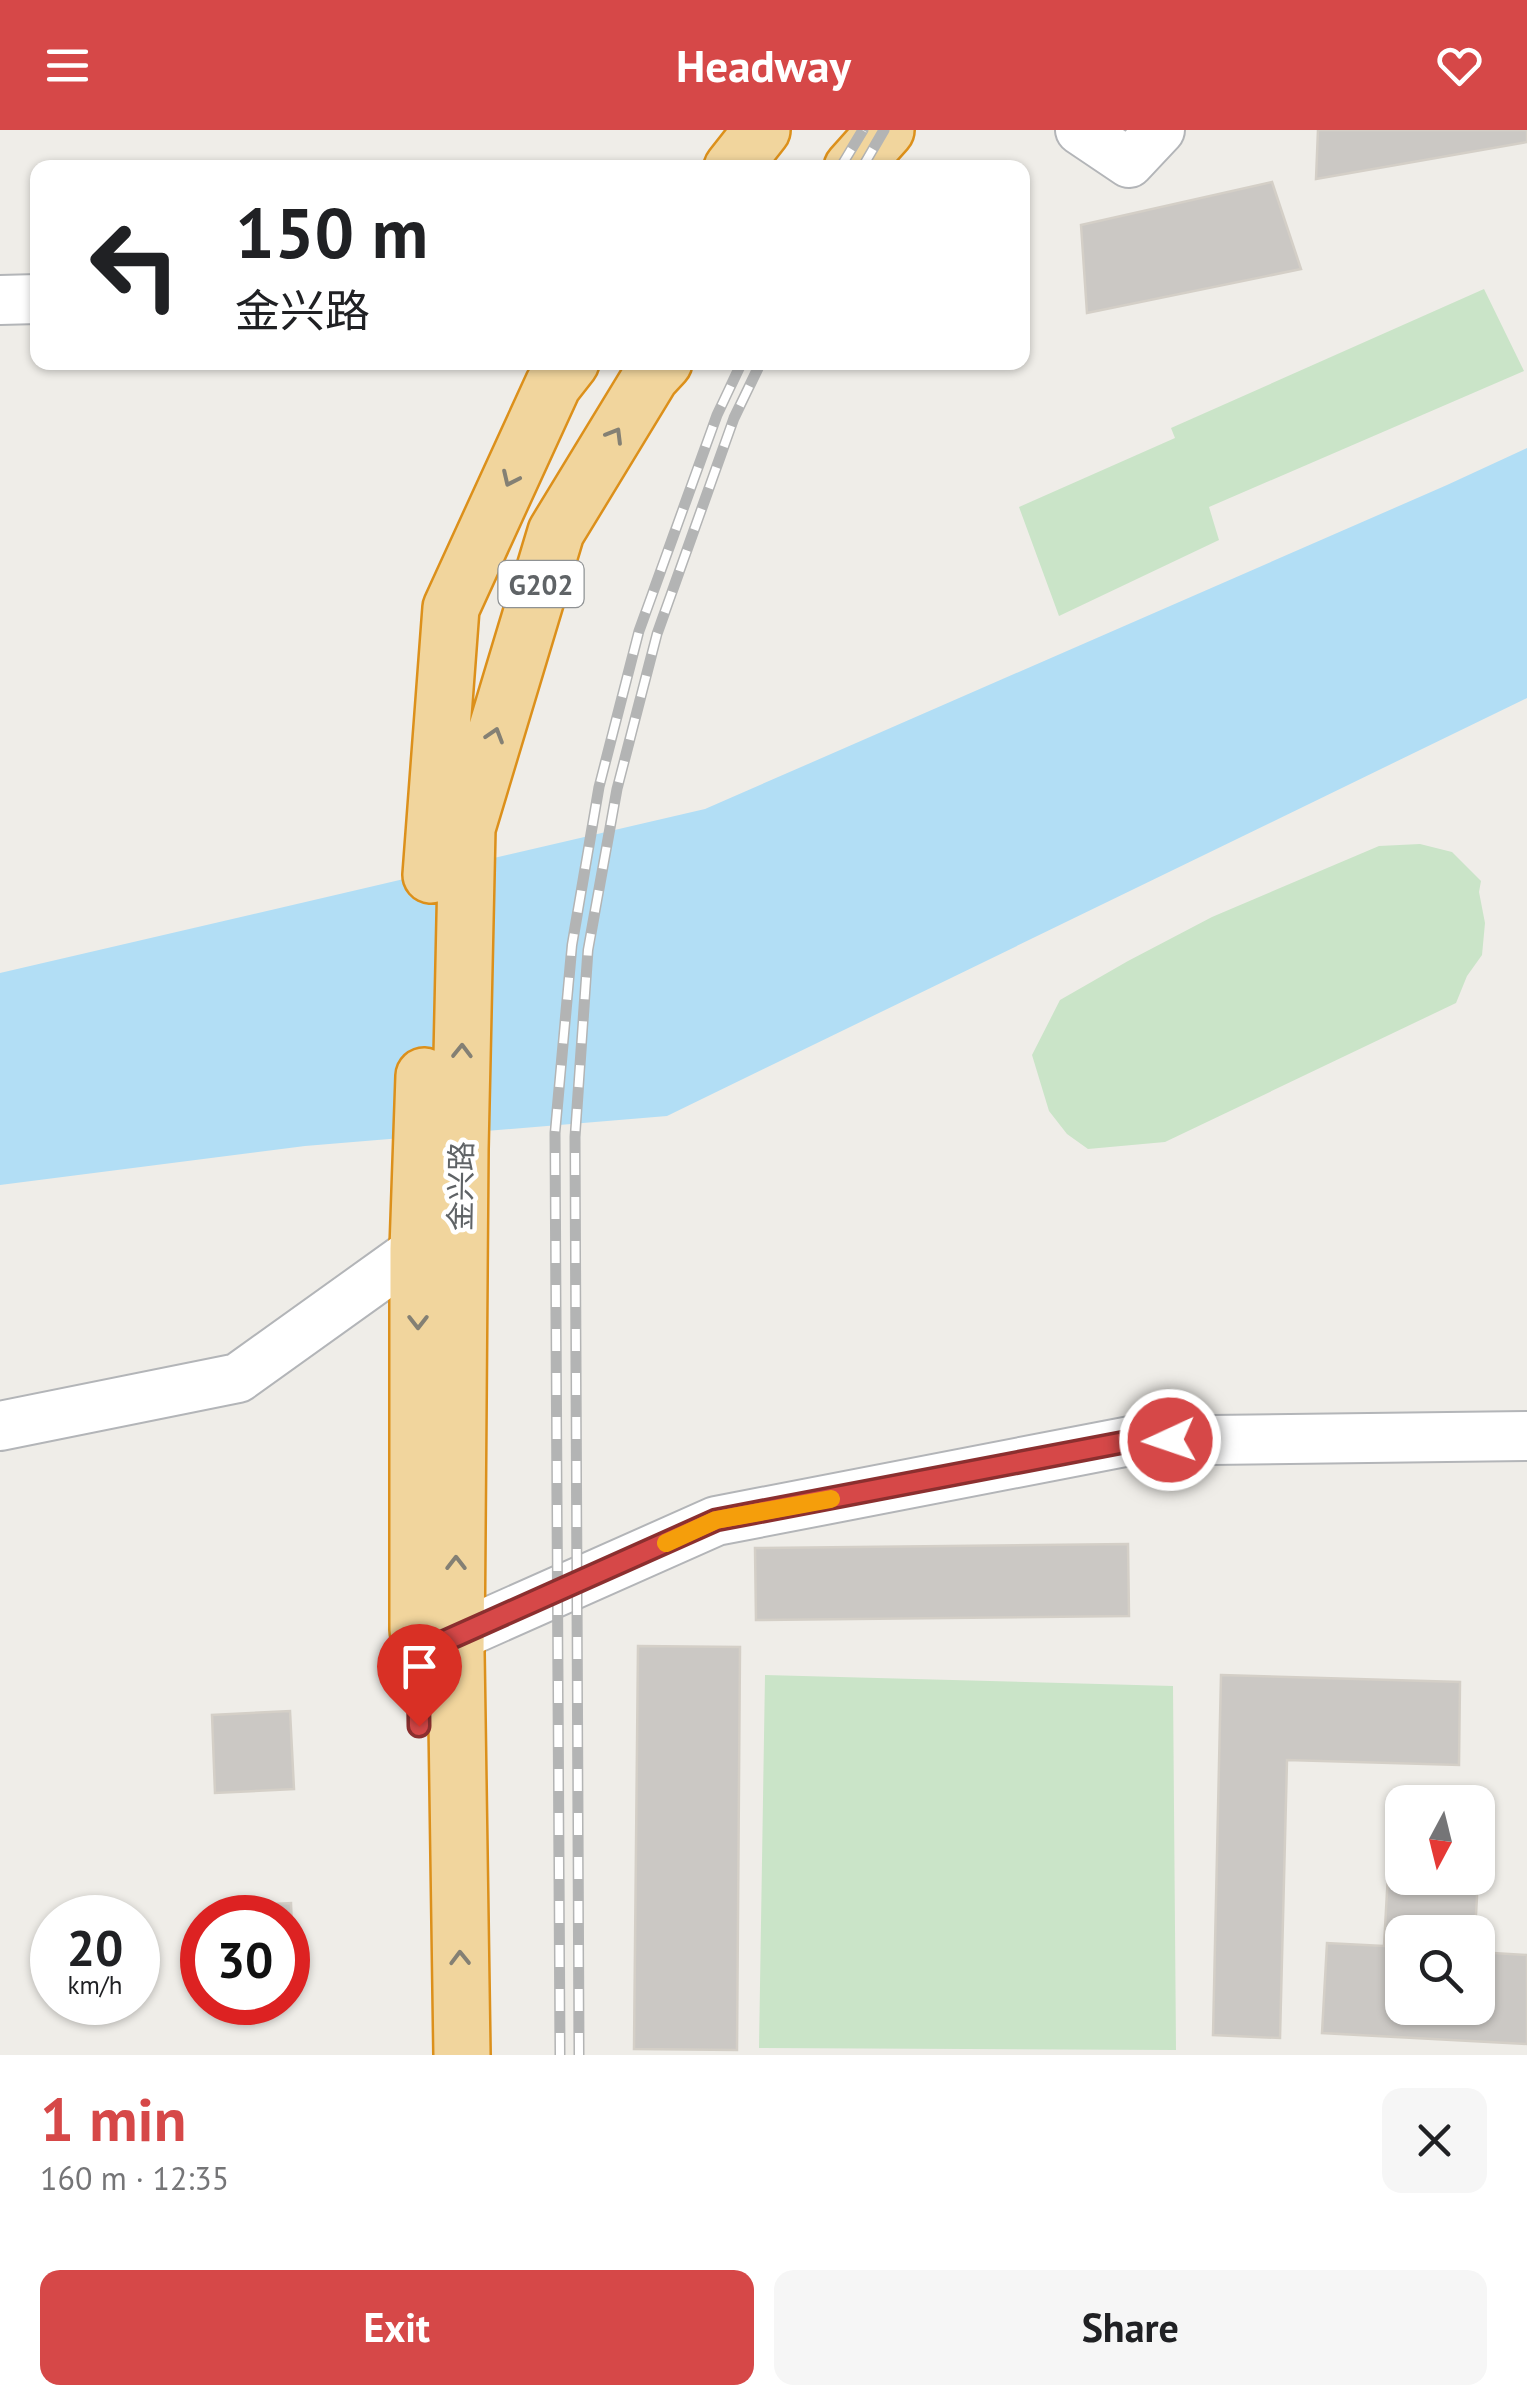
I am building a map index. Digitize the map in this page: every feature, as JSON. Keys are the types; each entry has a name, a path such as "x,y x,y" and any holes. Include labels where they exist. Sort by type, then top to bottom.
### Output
{"highway":[{"path":"738,160 762,130"},
{"path":"859,160 886,130"},
{"name":"金兴路","path":"462,2055 456,1653 441,1152 450,834 451,608 553,385 565,370"},
{"name":"金兴路","path":"450,834 556,532 657,370"},
{"name":"金兴路","path":"424,2055 418,1653 418,1249 441,1152"}],"street":[{"path":"1080,130 1129,163 1160,130"},
{"path":"0,300 30,299"},
{"path":"0,1426 238,1378 418,1249"},
{"path":"418,1653 716,1520 1130,1441 1527,1436"}],"green space":[{"path":"1484,289 1524,371 1209,507 1219,540 1059,616 1019,507 1175,438 1171,428"},
{"path":"1420,844 1452,852 1481,881 1479,892 1485,923 1482,955 1467,976 1456,1003 1165,1142 1088,1149 1067,1134 1049,1111 1032,1055 1060,1000 1212,917 1379,846"},
{"path":"765,1675 1173,1686 1176,2050 759,2048"}],"water":[{"path":"1527,448 1527,698 667,1116 305,1146 0,1185 0,973 705,809"}],"building":[{"path":"1318,130 1527,130 1527,142 1316,179"},
{"path":"1272,182 1301,269 1087,313 1081,225"},
{"path":"1128,1544 1129,1616 756,1620 755,1548"},
{"path":"638,1646 740,1647 737,2050 634,2049"},
{"path":"1221,1675 1460,1682 1459,1765 1287,1760 1280,2038 1213,2035"},
{"path":"290,1711 294,1789 215,1793 212,1715"},
{"path":"1387,1895 1477,1895 1476,1915 1386,1915"},
{"path":"1385,1928 1385,2025 1495,2025 1495,1953 1527,1955 1527,2044 1322,2033 1327,1943 1384,1946"}],"railway":[{"path":"845,160 863,130"},
{"path":"867,160 884,130"},
{"path":"560,2055 555,1133 572,945 599,787 639,631 717,415 738,370"},
{"path":"579,2055 575,1137 588,950 617,789 657,634 734,418 757,370"}],"slow traffic":[{"path":"666,1543 716,1520 831,1499"}],"route":[{"path":"419,1726 418,1653 716,1520 1130,1441 1170,1440"}]}
